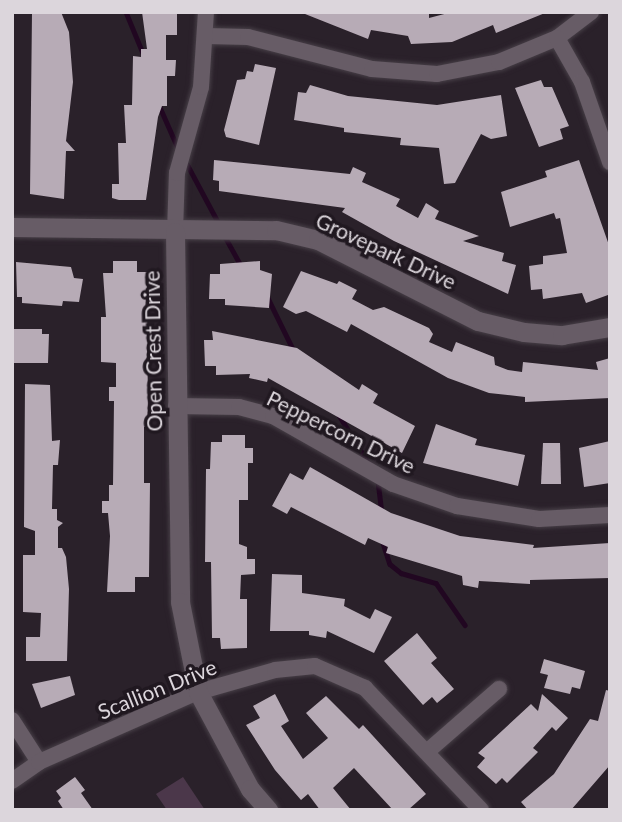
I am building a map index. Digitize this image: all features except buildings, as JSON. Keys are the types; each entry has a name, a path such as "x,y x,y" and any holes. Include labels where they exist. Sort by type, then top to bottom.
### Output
{"street":[{"name":"Open Crest Drive","path":"206,12 207,36 201,87 177,173 176,406 180,602 198,692 250,789 268,810"},
{"path":"207,36 248,37 372,69 437,74 499,62 556,38 591,12"},
{"path":"556,38 582,82 610,162"},
{"name":"Grovepark Drive","path":"12,227 175,232 276,230 318,240 478,321 524,332 562,335 610,327"},
{"name":"Peppercorn Drive","path":"176,406 239,407 273,416 393,484 457,506 539,519 610,515"},
{"name":"Scallion Drive","path":"12,781 39,762 198,692 275,670 315,666 365,688 429,750 481,810"},
{"path":"429,750 499,689"},
{"path":"12,720 39,762"}],"shaded area":[{"path":"183,777 205,810 167,810 156,794"}],"waterway":[{"path":"126,12 143,53"},
{"path":"159,105 178,148"},
{"path":"186,162 218,222"},
{"path":"223,233 241,265"},
{"path":"267,296 294,351"},
{"path":"339,415 369,464"},
{"path":"378,481 382,514"},
{"path":"382,540 390,564 401,573 436,583 465,625"}]}
